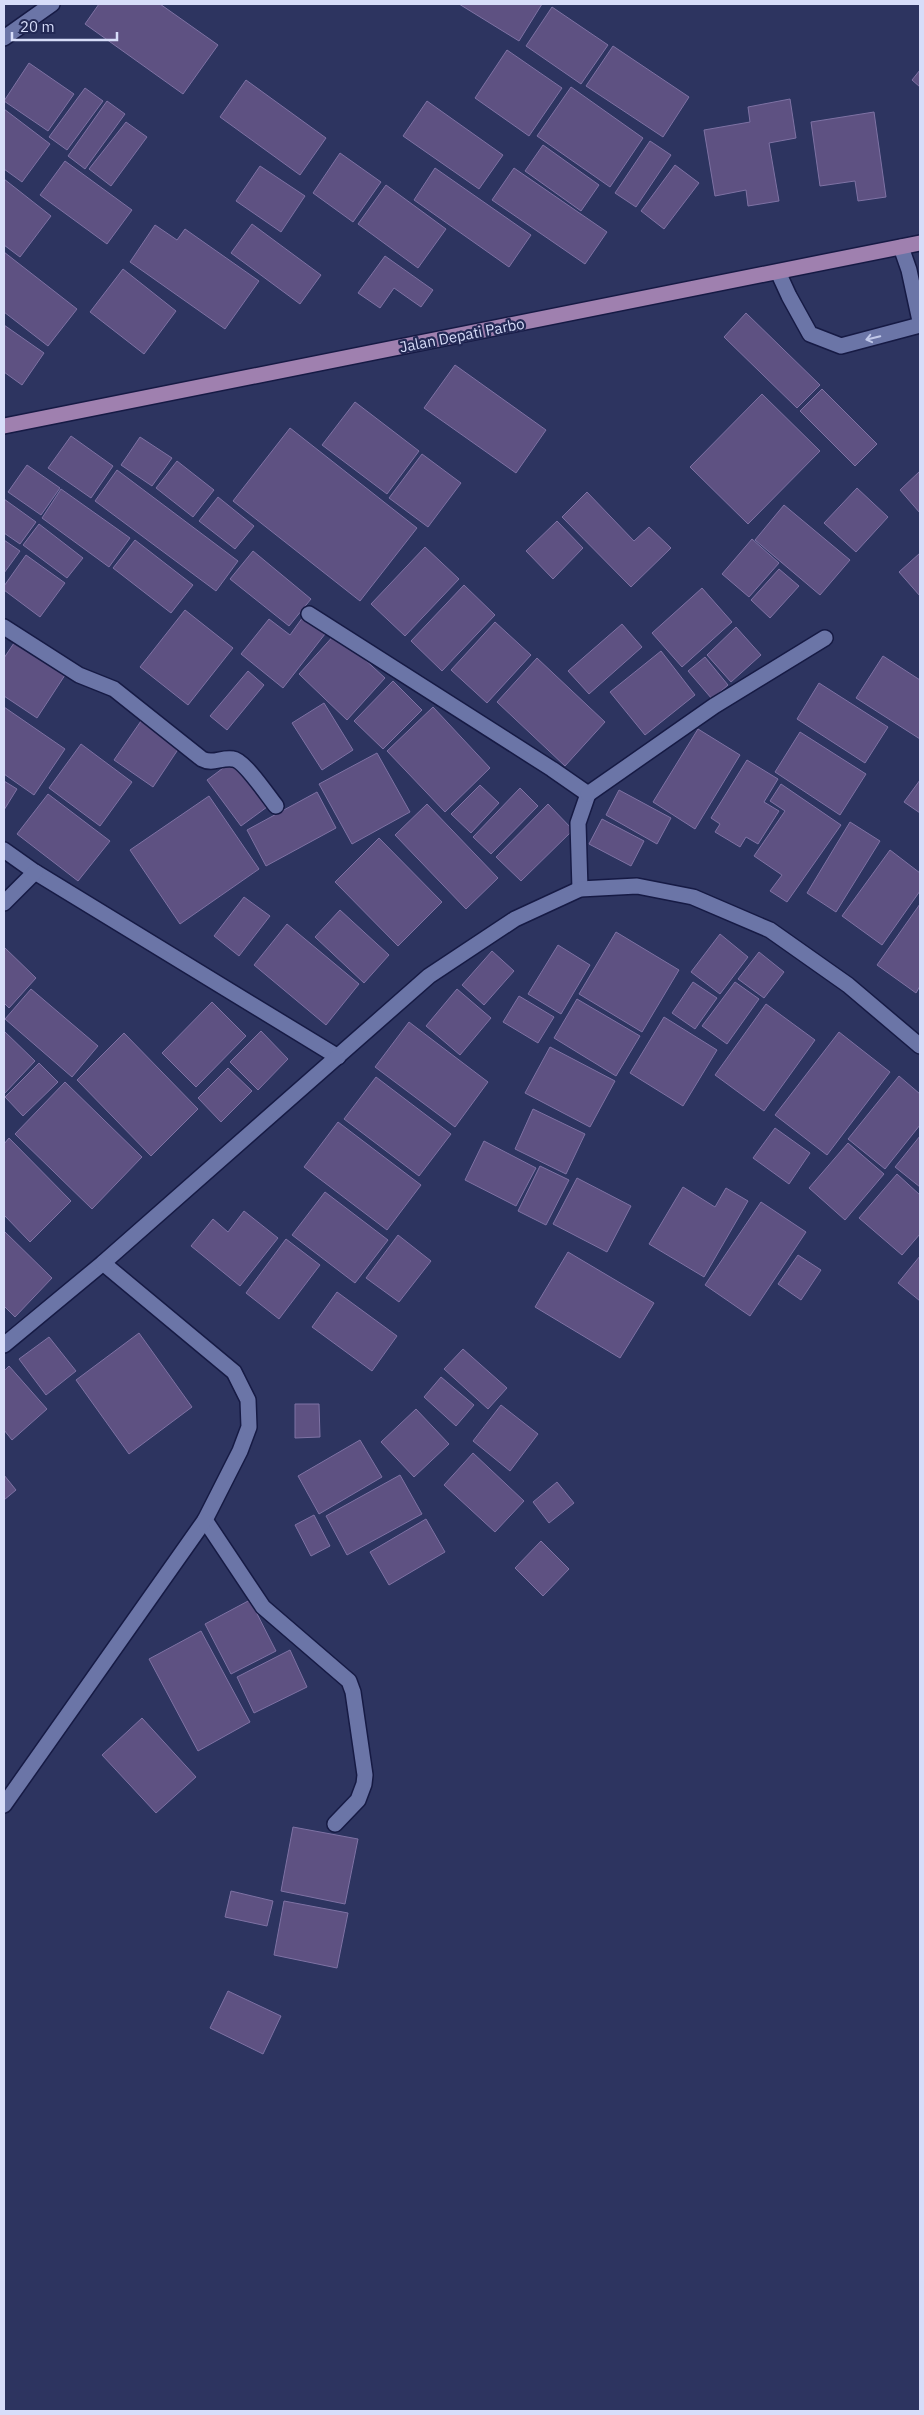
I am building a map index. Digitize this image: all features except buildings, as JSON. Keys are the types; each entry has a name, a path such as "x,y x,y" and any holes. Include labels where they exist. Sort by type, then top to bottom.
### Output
{"main road":[{"name":"Jalan Depati Parbo","path":"4,426 920,243"}],"street":[{"path":"4,38 52,4"},
{"path":"901,247 909,270 920,321"},
{"path":"778,272 810,334 841,346 920,325"},
{"path":"309,614 588,794"},
{"path":"4,627 79,675 114,689 205,761 214,762 234,758 240,762 276,806"},
{"path":"580,889 578,823 588,794 714,706 825,638"},
{"path":"4,850 35,872 338,1058"},
{"path":"4,903 35,872"},
{"path":"4,1345 103,1263 430,976 514,919 580,889 637,886 693,896 770,930 848,985 920,1046"},
{"path":"4,1805 205,1520 240,1451 249,1427 248,1400 234,1372 103,1263"},
{"path":"205,1520 263,1607 350,1681 365,1775 358,1800 335,1824"}]}
